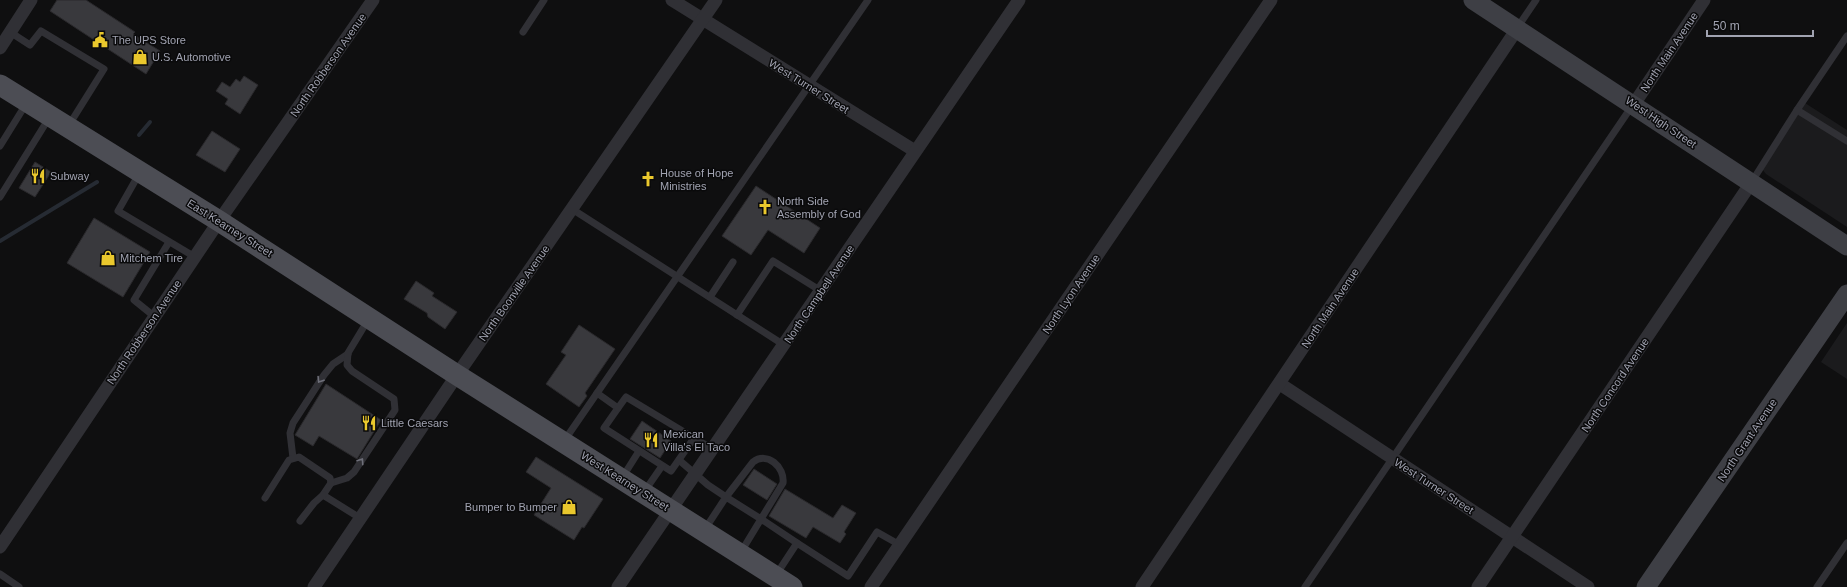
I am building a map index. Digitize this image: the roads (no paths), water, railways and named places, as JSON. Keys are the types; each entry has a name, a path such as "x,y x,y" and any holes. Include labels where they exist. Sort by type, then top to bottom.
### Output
{"main road":[{"name":"East Kearney Street","path":"0,85 220,220 457,375"},
{"name":"West Kearney Street","path":"457,375 784,582"}],"street":[{"path":"0,48 31,0"},
{"name":"North Robberson Avenue","path":"0,547 220,220 373,0"},
{"name":"West Turner Street","path":"672,0 915,152"},
{"name":"North Boonville Avenue","path":"314,587 457,375 716,0"},
{"name":"North Campbell Avenue","path":"618,587 670,510 714,450 1019,0"},
{"name":"North Lyon Avenue","path":"872,587 1271,0"},
{"name":"West High Street","path":"1473,0 1634,104 1847,246"},
{"name":"North Main Avenue","path":"1634,104 1704,0"},
{"name":"North Main Avenue","path":"1142,587 1280,384 1517,28"},
{"name":"North Concord Avenue","path":"1478,587 1751,183"},
{"name":"North Grant Avenue","path":"1646,587 1847,294"},
{"name":"West Turner Street","path":"1280,384 1588,587"}],"lane":[{"path":"523,32 544,0"},
{"path":"563,442 868,0"},
{"path":"1517,28 1536,0"},
{"path":"10,32 30,45 41,31 104,69 68,127"},
{"path":"1751,183 1797,110 1847,36"},
{"path":"0,146 28,102"},
{"path":"1305,587 1634,104"},
{"path":"1797,110 1847,141"},
{"path":"0,198 50,116"},
{"path":"140,172 118,211 195,257"},
{"path":"572,209 784,345"},
{"path":"155,317 134,300 169,242"},
{"path":"737,315 773,260 821,291"},
{"path":"710,297 733,262"},
{"path":"293,458 290,433 294,422 324,375 333,364 348,354 370,318"},
{"path":"300,521 314,503 323,495 331,483 347,478 354,472 395,410 394,399 352,371 347,365 348,354"},
{"path":"597,393 618,408"},
{"path":"694,438 671,472 604,428 626,397 714,450"},
{"path":"621,479 639,451"},
{"path":"265,498 289,460 293,458 299,457 326,474 330,478 331,483"},
{"path":"703,531 726,497 753,462 759,458 765,458 779,467 784,476 784,483 740,554"},
{"path":"679,460 726,497 848,576 877,532 900,545"},
{"path":"644,493 662,466"},
{"path":"323,495 360,518"},
{"path":"784,582 797,543"},
{"path":"1817,587 1847,543"},
{"path":"0,574 20,587"}],"waterway":[{"path":"139,135 150,122"},
{"path":"0,241 97,182"}],"place":[{"name":"The UPS Store","path":"100,40"},
{"name":"U.S. Automotive","path":"140,57"},
{"name":"Subway","path":"38,176"},
{"name":"House of Hope Ministries","path":"648,179"},
{"name":"North Side Assembly of God","path":"765,207"},
{"name":"Mitchem Tire","path":"108,258"},
{"name":"Little Caesars","path":"369,423"},
{"name":"Mexican Villa's El Taco","path":"651,440"},
{"name":"Bumper to Bumper","path":"569,507"}]}
